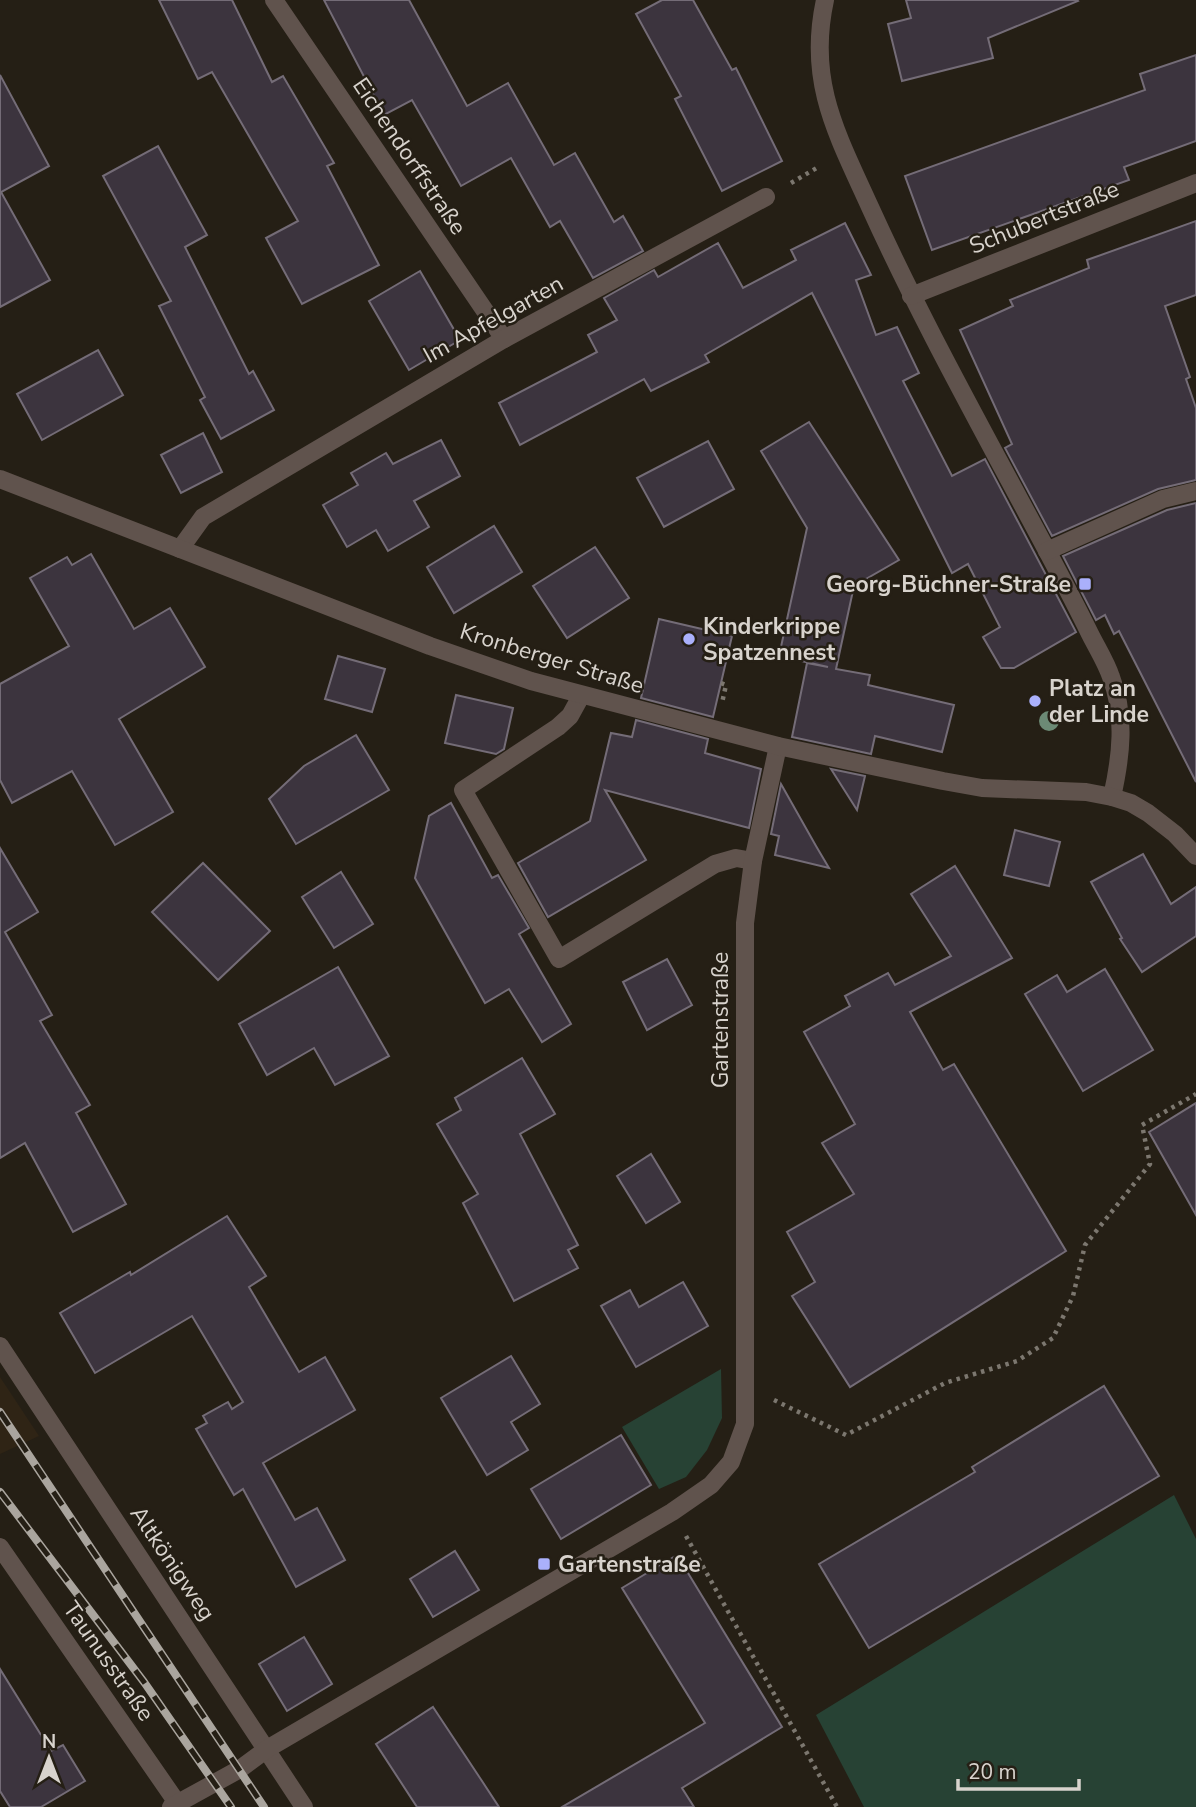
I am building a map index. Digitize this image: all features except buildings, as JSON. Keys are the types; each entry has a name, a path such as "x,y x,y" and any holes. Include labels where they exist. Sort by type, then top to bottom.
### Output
{"street":[{"name":"Eichendorffstraße","path":"274,0 504,339"},
{"path":"825,0 819,41 821,74 826,106 845,152 911,296 1112,678 1121,722 1119,766 1112,797"},
{"name":"Schubertstraße","path":"911,296 1196,183"},
{"name":"Im Apfelgarten","path":"180,549 203,517 504,339 766,197"},
{"name":"Kronberger Straße","path":"0,480 430,646 581,696 778,746 982,788 1086,792 1112,797 1131,803 1148,813 1175,834 1196,856"},
{"path":"1047,551 1163,499 1196,491"},
{"path":"581,696 570,716 558,727 463,790 559,959 715,863 736,858 753,861"},
{"name":"Gartenstraße","path":"267,1749 673,1512 711,1485 731,1462 745,1424 745,923 753,861 778,746"},
{"name":"Altkönigweg","path":"0,1346 304,1807"},
{"name":"Taunusstraße","path":"0,1547 176,1806 240,1769 267,1749"}],"path":[{"path":"766,197 845,152"},
{"path":"745,1385 846,1435 944,1384 1017,1361 1053,1338 1073,1296 1085,1245 1150,1164 1142,1125 1196,1094"},
{"path":"673,1512 837,1807"}],"shaded area":[{"path":"0,1377 39,1436 0,1454"}],"green space":[{"path":"721,1369 722,1418 707,1450 686,1477 659,1489 622,1427"},
{"path":"1174,1495 1196,1539 1196,1807 864,1807 816,1715"}],"railway":[{"path":"0,1412 264,1807"},
{"path":"0,1492 144,1682 231,1807"}],"place":[{"name":"Georg-Büchner-Straße","path":"1085,584"},
{"name":"Kinderkrippe Spatzennest","path":"689,639"},
{"name":"Platz an der Linde","path":"1035,701"},
{"name":"Gartenstraße","path":"544,1564"}]}
